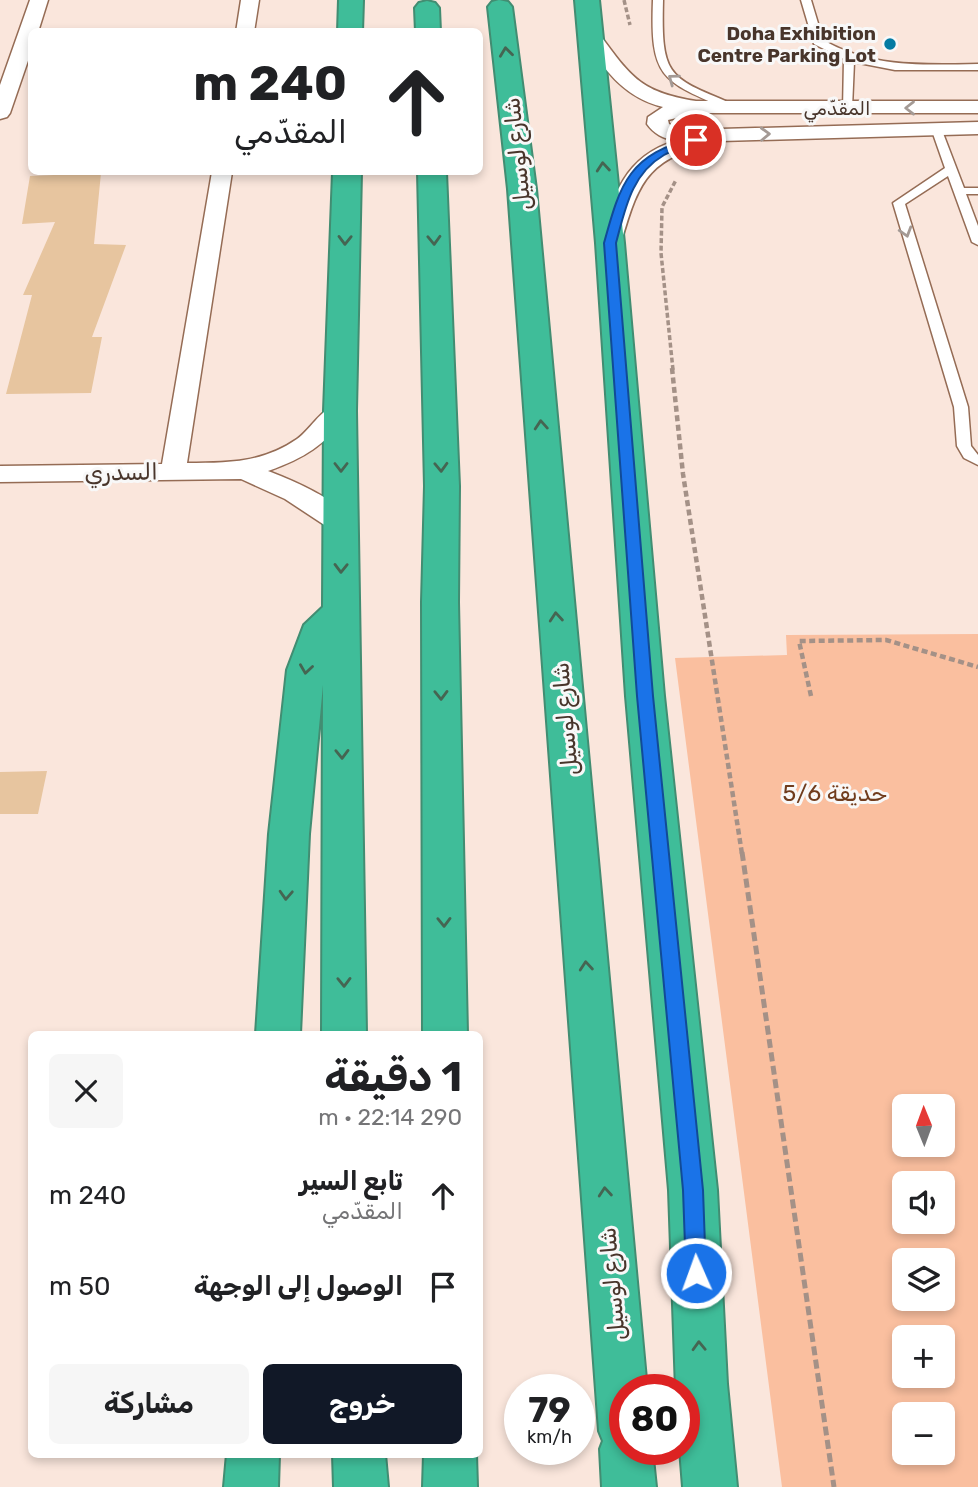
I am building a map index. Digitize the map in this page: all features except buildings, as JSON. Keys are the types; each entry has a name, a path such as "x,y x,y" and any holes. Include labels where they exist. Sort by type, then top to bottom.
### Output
{"highway":[{"path":"350,28 351,0"},
{"path":"587,0 610,243 645,696 693,1190 701,1384 710,1487"},
{"name":"شارع لوسيل","path":"500,7 522,189 620,1374"},
{"path":"566,26 573,65 598,121"},
{"path":"345,1031 340,411 346,175"},
{"path":"432,175 442,486 440,602 445,1031"},
{"path":"278,1031 289,834 306,670 317,634 340,613"},
{"path":"251,1487 253,1458"},
{"path":"359,1458 361,1487"},
{"path":"450,1458 450,1487"},
{"path":"627,1465 629,1487"}],"street":[{"path":"29,28 39,0"},
{"path":"246,28 250,0"},
{"path":"0,113 28,32"},
{"name":"المقدّمي","path":"590,35 616,71 636,89 665,101 696,107 978,107"},
{"name":"المقدّمي","path":"696,107 667,112 658,117 657,124 665,132 678,136 978,128"},
{"name":"المقدّمي","path":"610,243 622,197 638,171 660,152 721,135"},
{"path":"173,472 222,175"},
{"name":"السدري","path":"0,474 243,471 290,454 308,443 340,411"},
{"name":"السدري","path":"243,471 271,481 318,504 341,524"}],"lane":[{"path":"658,0 656,47 664,73 687,88 734,108"},
{"path":"806,0 818,42 849,58 888,69 978,67"},
{"path":"846,108 849,58"},
{"path":"936,128 978,242"},
{"path":"951,169 913,191 899,203 961,407 964,446 969,455 978,461"},
{"path":"959,191 978,191"}],"path":[{"path":"624,0 644,83 636,89"},
{"path":"660,152 682,166 662,207 661,253 683,474 723,723 834,1487"},
{"path":"811,696 799,641 886,640 978,667"}],"green space":[{"name":"حديقة 5/6","path":"978,634 978,1487 782,1487 675,658 787,655 786,635"}],"place":[{"name":"Doha Exhibition Centre Parking Lot","path":"890,44"}],"route":[{"path":"696,140 660,152 638,171 622,197 610,243 645,696 693,1190 696,1273"}]}
